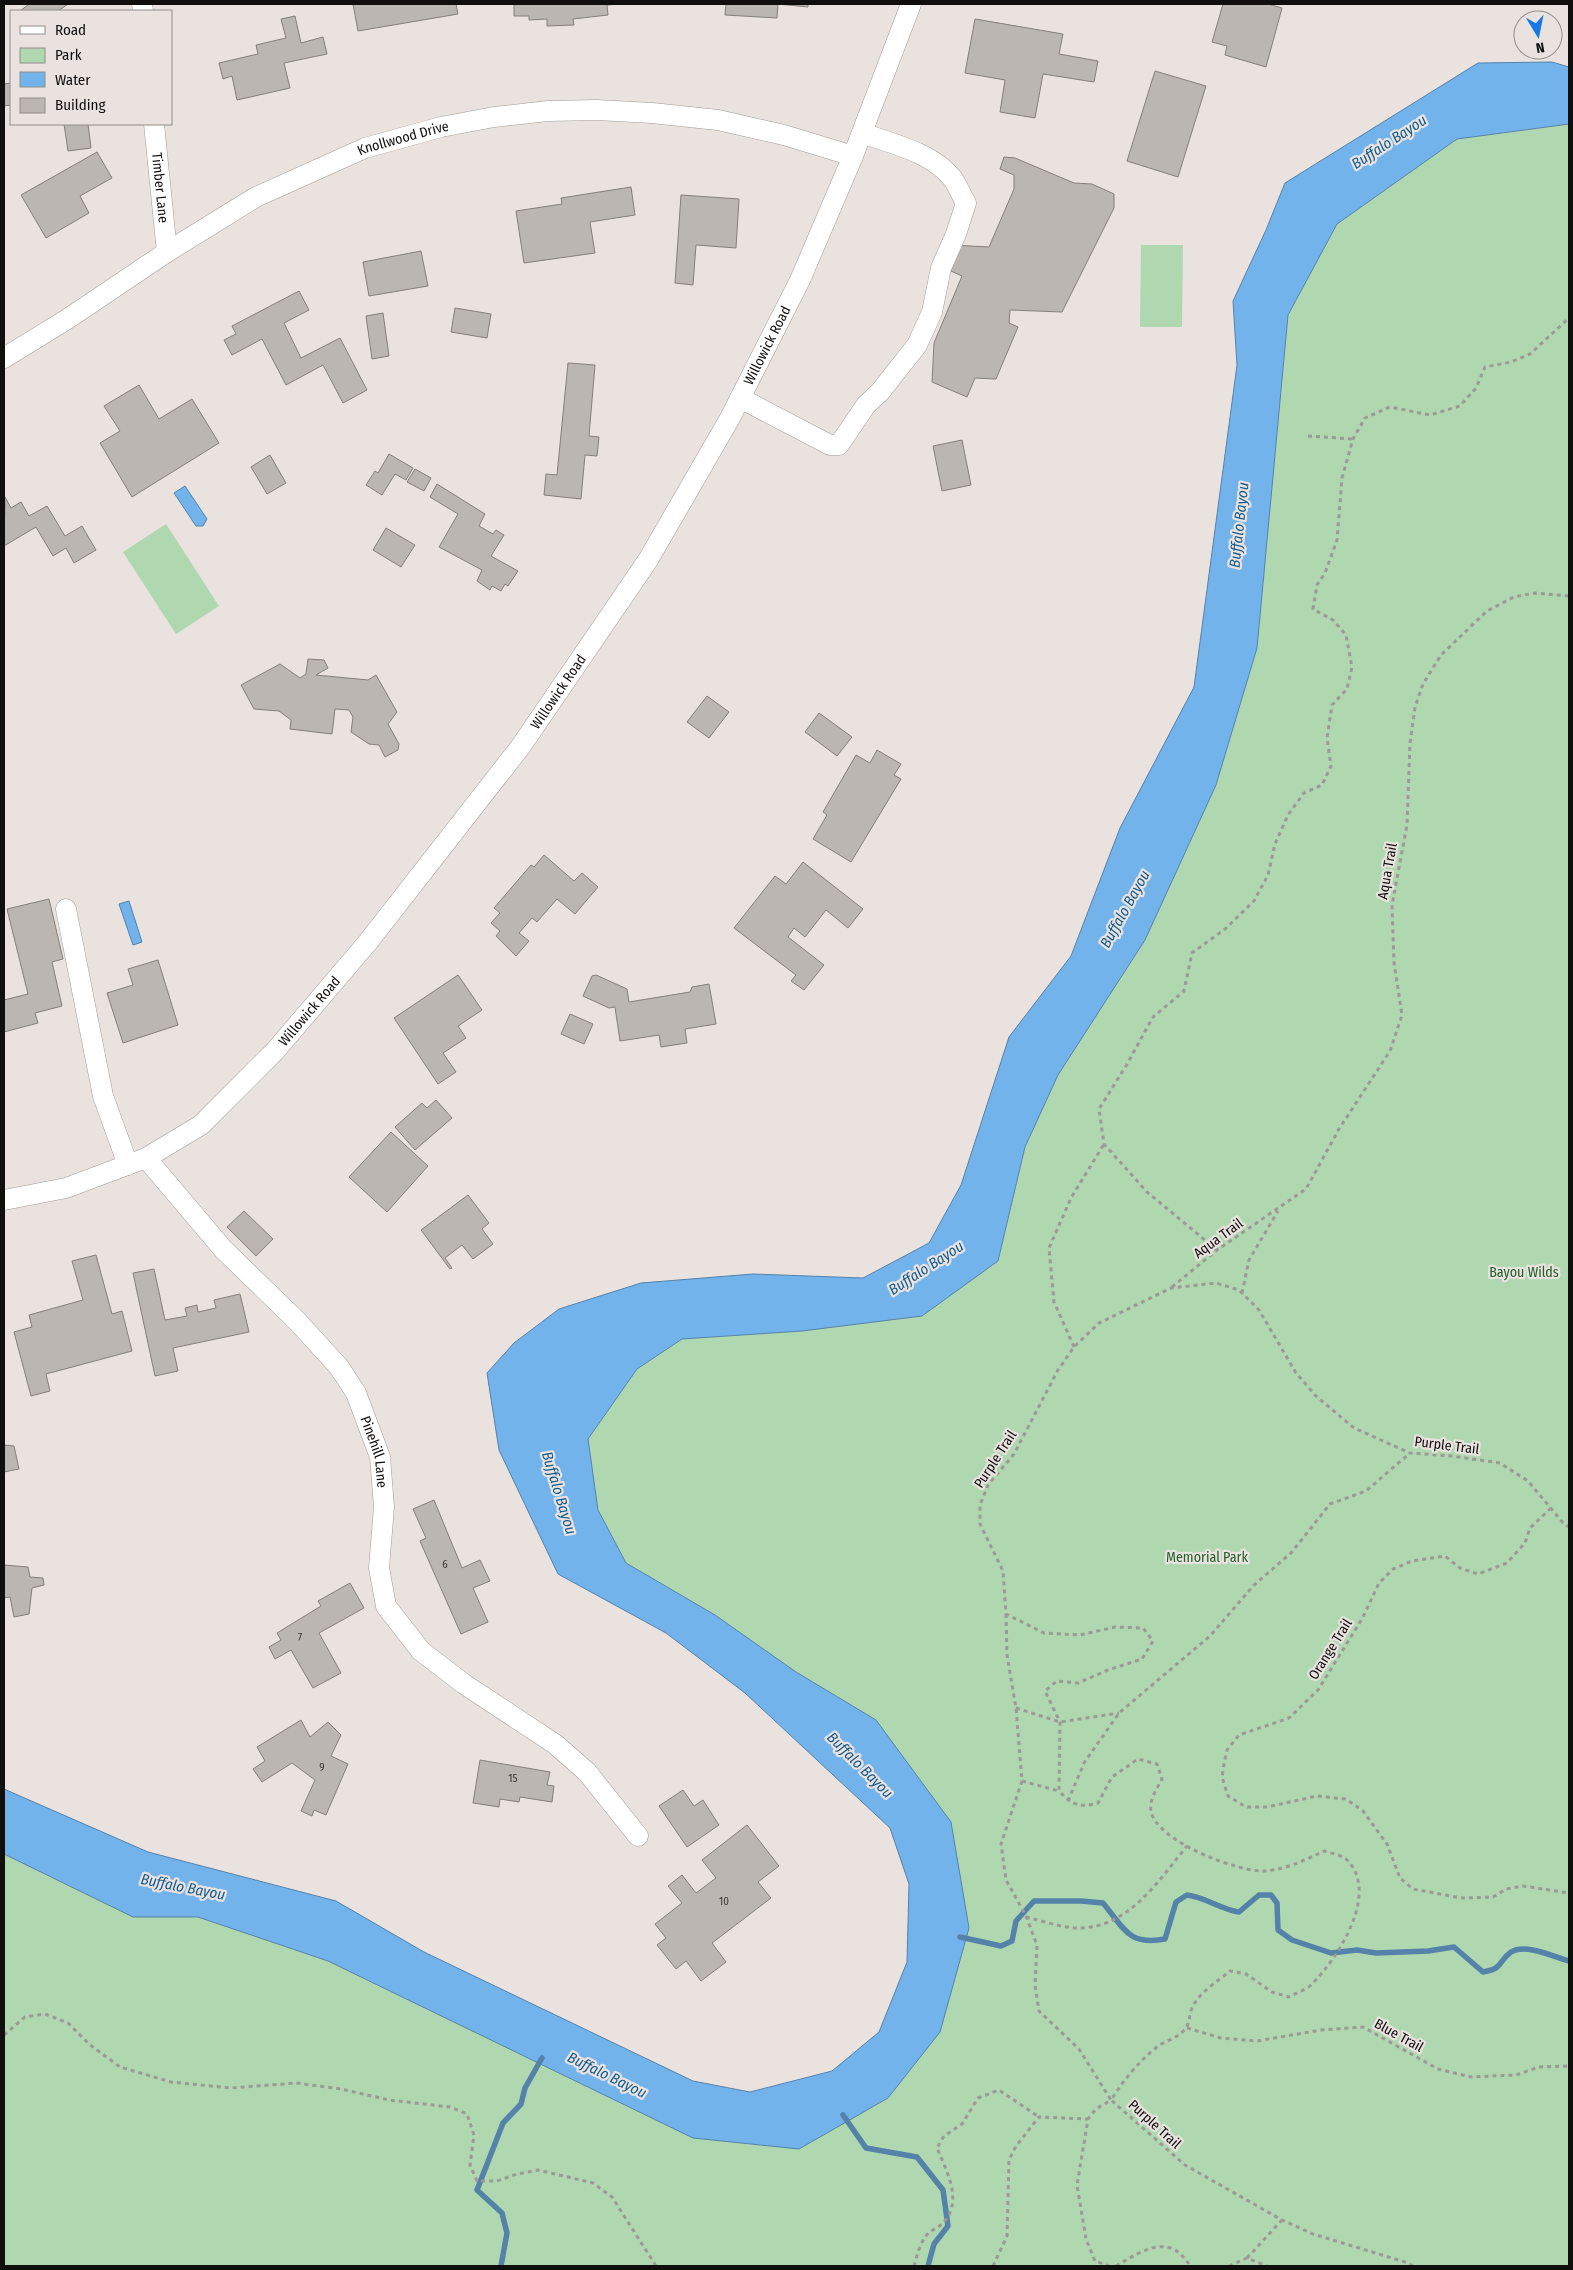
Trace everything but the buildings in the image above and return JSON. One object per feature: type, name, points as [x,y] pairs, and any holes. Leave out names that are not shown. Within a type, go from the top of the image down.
[{"type":"street","name":"Willowick Road","points":[[4,1200],[66,1188],[137,1162],[201,1125],[275,1051],[374,934],[521,746],[648,560],[740,398],[800,280],[853,156],[911,4]]},
{"type":"street","name":"Knollwood Drive","points":[[4,358],[69,318],[167,252],[256,197],[365,148],[441,127],[494,117],[548,111],[597,110],[718,120],[784,134],[853,156]]},
{"type":"street","name":"Timber Lane","points":[[154,125],[167,252]]},
{"type":"street","points":[[740,398],[830,446],[839,445],[866,405],[880,392],[917,345],[932,312],[941,268],[956,234],[966,203],[952,178],[933,161],[862,133]]},
{"type":"street","points":[[66,909],[103,1096],[137,1162]]},
{"type":"street","name":"Pinehill Lane","points":[[137,1162],[298,1322],[339,1367],[356,1393],[380,1457],[384,1507],[379,1568],[386,1606],[421,1651],[464,1684],[555,1744],[587,1772],[638,1836]]},
{"type":"path","points":[[1217,1250],[1147,1192],[1104,1144],[1099,1109],[1126,1066],[1153,1017],[1184,991],[1192,953],[1225,929],[1254,901],[1268,875],[1275,844],[1288,815],[1304,793],[1322,785],[1330,766],[1327,738],[1332,705],[1347,689],[1352,667],[1346,635],[1332,620],[1313,609],[1317,586],[1325,573],[1338,540],[1342,478],[1353,439],[1365,418],[1390,407],[1430,415],[1460,406],[1476,388],[1485,367],[1511,362],[1530,354],[1569,318]]},
{"type":"path","points":[[1308,436],[1353,439]]},
{"type":"path","name":"Aqua Trail","points":[[1171,1288],[1217,1250],[1306,1189],[1339,1129],[1390,1051],[1402,1015],[1394,963],[1392,905],[1407,825],[1410,743],[1415,707],[1424,684],[1441,655],[1487,611],[1514,597],[1535,593],[1569,596]]},
{"type":"path","points":[[1074,1348],[1054,1302],[1048,1248],[1071,1198],[1104,1144]]},
{"type":"path","name":"Aqua Trail","points":[[1242,1294],[1249,1260],[1280,1208]]},
{"type":"path","name":"Purple Trail","points":[[1022,1781],[1016,1708],[1007,1655],[1003,1571],[980,1524],[980,1505],[988,1485],[1014,1454],[1058,1370],[1074,1348],[1099,1323],[1171,1288],[1216,1283],[1239,1290],[1259,1310],[1296,1373],[1316,1396],[1354,1428],[1410,1453],[1452,1456],[1500,1463],[1528,1481],[1564,1524],[1569,1527]]},
{"type":"path","points":[[1068,1800],[1084,1763],[1120,1713],[1210,1636],[1254,1585],[1291,1553],[1330,1504],[1366,1491],[1410,1453]]},
{"type":"path","name":"Orange Trail","points":[[1551,1508],[1530,1528],[1525,1543],[1507,1563],[1478,1574],[1460,1568],[1445,1556],[1412,1561],[1393,1569],[1379,1583],[1362,1618],[1318,1690],[1289,1718],[1239,1735],[1227,1750],[1222,1777],[1228,1796],[1246,1807],[1267,1807],[1317,1796],[1346,1799],[1363,1811],[1387,1844],[1400,1878],[1413,1889],[1461,1898],[1493,1897],[1506,1889],[1522,1886],[1569,1893]]},
{"type":"path","points":[[1006,1614],[1044,1633],[1080,1635],[1115,1627],[1143,1628],[1153,1641],[1142,1659],[1108,1670],[1078,1683],[1057,1681],[1045,1691],[1060,1722],[1059,1791]]},
{"type":"path","points":[[1016,1708],[1060,1722],[1120,1713]]},
{"type":"path","points":[[1094,2266],[1095,2261],[1086,2238],[1077,2186],[1088,2119],[1096,2108],[1111,2100],[1079,2048],[1039,2010],[1035,1985],[1037,1945],[1026,1916],[1006,1880],[1001,1844],[1022,1781],[1059,1791],[1068,1800],[1084,1806],[1098,1803],[1112,1777],[1138,1759],[1157,1764],[1162,1779],[1152,1799],[1151,1812],[1157,1822],[1187,1846],[1208,1858],[1264,1871],[1290,1866],[1324,1851],[1345,1858],[1357,1876],[1358,1901],[1346,1939],[1334,1960],[1310,1986],[1288,1997],[1272,1992],[1246,1974],[1230,1972],[1211,1986],[1193,2006],[1187,2028]]},
{"type":"path","points":[[1026,1916],[1062,1926],[1080,1928],[1110,1921],[1139,1904],[1187,1846]]},
{"type":"path","points":[[4,2035],[24,2017],[45,2014],[68,2022],[89,2044],[120,2067],[171,2082],[231,2088],[296,2084],[341,2089],[389,2100],[450,2107],[468,2114],[474,2135],[470,2165],[477,2181],[497,2181],[516,2174],[538,2170],[593,2183],[612,2197],[656,2266]]},
{"type":"path","name":"Purple Trail","points":[[1187,2028],[1179,2036],[1158,2046],[1129,2073],[1111,2100],[1184,2165],[1282,2220],[1313,2234],[1413,2266]]},
{"type":"path","name":"Blue Trail","points":[[1187,2028],[1221,2038],[1257,2040],[1321,2030],[1363,2028],[1438,2069],[1471,2077],[1516,2075],[1539,2067],[1569,2066]]},
{"type":"path","points":[[914,2266],[917,2255],[928,2233],[943,2223],[952,2205],[953,2185],[936,2148],[944,2136],[962,2124],[978,2098],[998,2090],[1039,2117],[1088,2119]]},
{"type":"path","points":[[993,2266],[1007,2236],[1009,2160],[1016,2146],[1039,2117]]},
{"type":"path","points":[[1229,2266],[1247,2258],[1282,2220]]},
{"type":"path","points":[[1116,2266],[1146,2250],[1169,2246],[1183,2254],[1190,2266]]},
{"type":"path","points":[[1247,2258],[1267,2266]]},
{"type":"path","points":[[1095,2261],[1109,2266]]},
{"type":"green space","name":"Memorial Park","points":[[1569,124],[1569,2266],[4,2266],[4,1854],[133,1917],[198,1917],[328,1961],[693,2138],[940,2032],[876,1720],[796,1672],[715,1615],[626,1563],[598,1510],[588,1439],[637,1369],[682,1339],[802,1331],[922,1316],[998,1261],[1025,1147],[1058,1075],[1145,940],[1216,785],[1257,648],[1288,315],[1337,224],[1457,139]]},
{"type":"green space","points":[[1141,245],[1183,245],[1182,327],[1140,327]]},
{"type":"green space","points":[[166,524],[219,606],[176,634],[123,552]]},
{"type":"water","name":"Buffalo Bayou","points":[[1552,62],[1569,67],[1569,124],[1457,139],[1337,224],[1288,315],[1257,648],[1216,785],[1145,940],[1058,1075],[1025,1147],[998,1261],[922,1316],[802,1331],[682,1339],[637,1369],[588,1439],[598,1510],[626,1563],[715,1615],[796,1672],[876,1720],[951,1822],[969,1928],[940,2032],[888,2098],[799,2149],[693,2138],[328,1961],[198,1917],[133,1917],[4,1854],[4,1789],[148,1852],[336,1901],[424,1952],[693,2081],[750,2092],[832,2071],[879,2032],[907,1962],[909,1884],[890,1828],[745,1693],[666,1633],[558,1574],[499,1450],[487,1373],[514,1343],[559,1309],[641,1283],[753,1274],[863,1278],[929,1243],[961,1185],[1009,1037],[1071,956],[1120,828],[1194,687],[1237,365],[1233,301],[1266,230],[1285,183],[1478,63]]},
{"type":"water","points":[[185,486],[207,519],[203,526],[196,526],[174,493]]},
{"type":"water","points":[[129,901],[142,942],[133,945],[119,904]]},
{"type":"waterway","points":[[960,1937],[1001,1946],[1012,1941],[1016,1921],[1034,1901],[1081,1901],[1103,1903],[1122,1927],[1135,1937],[1143,1940],[1165,1939],[1176,1902],[1187,1895],[1239,1912],[1259,1895],[1271,1895],[1277,1903],[1278,1930],[1292,1940],[1331,1953],[1357,1950],[1376,1953],[1428,1951],[1454,1947],[1483,1972],[1498,1967],[1511,1952],[1524,1949],[1569,1961]]},
{"type":"waterway","points":[[501,2266],[507,2233],[502,2213],[477,2190],[503,2123],[521,2104],[525,2088],[542,2058]]},
{"type":"waterway","points":[[843,2115],[866,2148],[917,2157],[943,2190],[948,2226],[934,2244],[928,2266]]},
{"type":"park label","name":"Bayou Wilds","points":[[1524,1272]]}]
